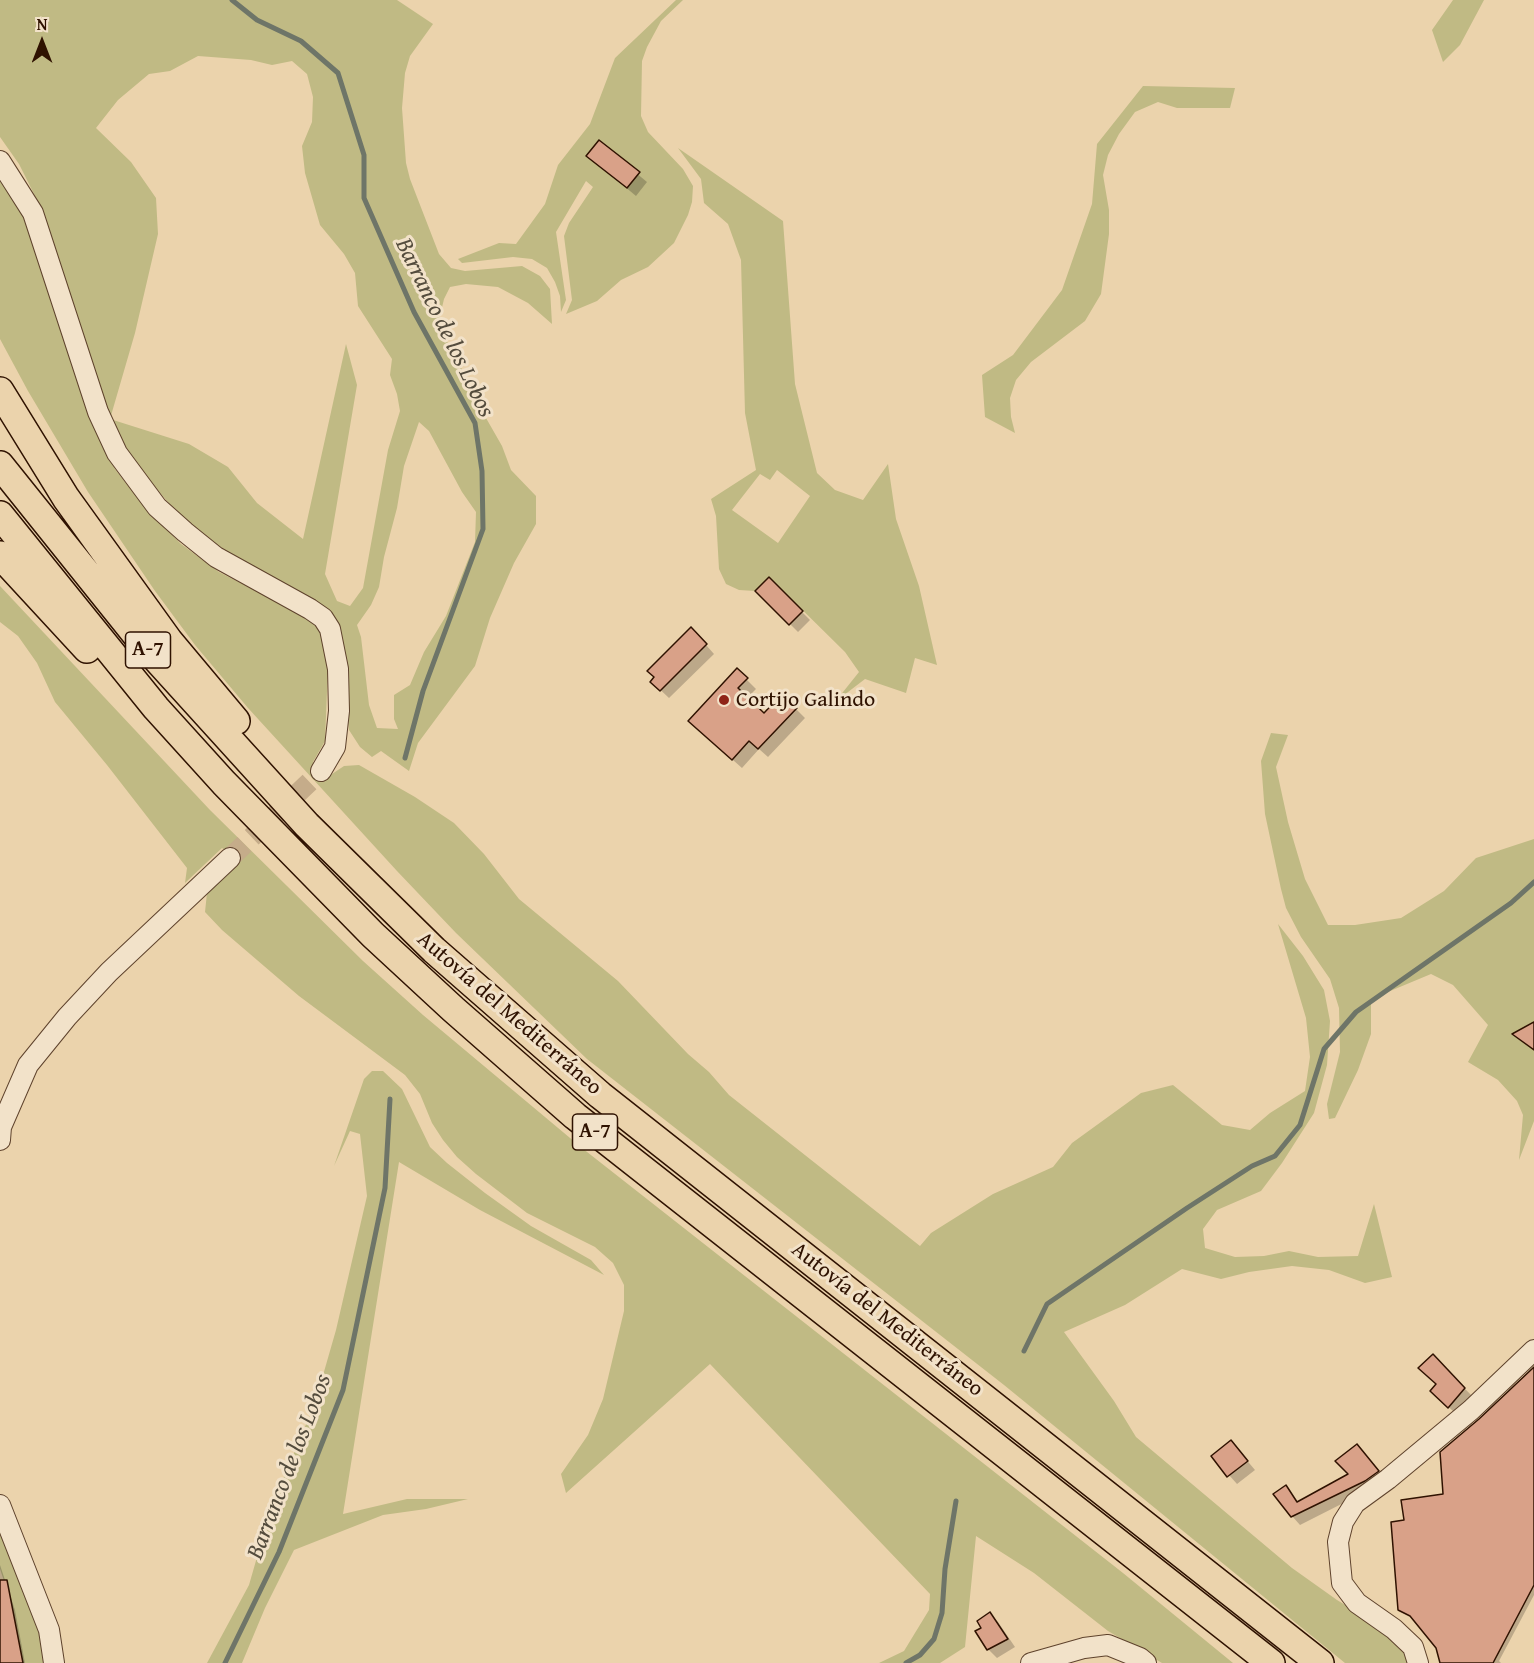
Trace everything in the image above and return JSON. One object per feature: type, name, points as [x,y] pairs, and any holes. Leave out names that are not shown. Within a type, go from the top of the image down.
[{"type":"highway","points":[[0,391],[66,498],[169,641],[288,783],[307,825]]},
{"type":"highway","name":"Autovía del Mediterráneo","points":[[0,465],[150,652],[307,825],[434,950],[600,1095],[1320,1663]]},
{"type":"highway","name":"Autovía del Mediterráneo","points":[[0,515],[156,708],[293,855],[373,935],[453,1009],[575,1116],[1271,1663]]},
{"type":"highway","points":[[0,555],[97,660],[156,708]]},
{"type":"street","points":[[0,161],[33,213],[98,412],[117,453],[157,507],[185,532],[216,557],[310,609],[323,618],[330,629],[338,669],[339,711],[335,747],[321,771]]},
{"type":"street","points":[[0,1140],[0,1127],[28,1065],[67,1017],[109,972],[230,858]]},
{"type":"street","points":[[1418,1663],[1413,1647],[1394,1629],[1357,1604],[1342,1583],[1338,1542],[1343,1522],[1355,1503],[1388,1479],[1471,1410],[1534,1350]]},
{"type":"street","points":[[0,1505],[49,1630],[54,1663]]},
{"type":"street","points":[[1031,1663],[1084,1648],[1108,1646],[1140,1658],[1146,1663]]},
{"type":"shaded area","points":[[0,0],[397,0],[433,24],[410,56],[405,73],[402,108],[406,163],[410,179],[439,254],[451,268],[465,271],[522,266],[540,276],[550,289],[552,324],[528,303],[498,287],[466,284],[450,287],[444,299],[437,329],[453,349],[474,397],[502,446],[511,470],[536,496],[536,524],[514,563],[490,618],[475,666],[418,743],[409,771],[381,751],[372,757],[360,747],[349,730],[346,704],[325,609],[303,594],[223,550],[199,533],[172,507],[127,454],[110,419],[38,202],[19,164],[0,137]],"holes":[[[198,56],[251,60],[272,65],[292,61],[307,74],[313,97],[312,122],[302,146],[305,173],[320,225],[344,254],[355,273],[358,306],[392,359],[390,375],[400,411],[388,450],[363,588],[350,606],[337,601],[325,574],[357,385],[346,344],[303,539],[257,503],[228,467],[189,444],[110,419],[135,333],[158,234],[156,198],[131,162],[96,128],[118,100],[149,74],[170,71]],[[419,422],[429,431],[462,492],[476,512],[475,542],[446,616],[424,652],[410,685],[394,695],[394,719],[398,729],[377,728],[369,705],[361,637],[357,625],[371,605],[379,587],[404,466]]]},
{"type":"shaded area","points":[[676,0],[683,0],[661,21],[647,47],[642,61],[641,116],[648,132],[683,169],[693,186],[692,202],[674,243],[648,267],[621,280],[597,301],[566,314],[572,300],[564,236],[569,223],[593,187],[586,181],[556,232],[566,300],[561,312],[560,296],[555,282],[547,268],[532,259],[513,257],[462,263],[458,259],[499,243],[516,244],[545,204],[558,165],[590,124],[615,58]],"holes":[[[587,156],[640,172],[627,188]]]},
{"type":"shaded area","points":[[1453,0],[1484,0],[1460,45],[1443,62],[1432,30]]},
{"type":"shaded area","points":[[1143,86],[1235,88],[1230,108],[1177,108],[1158,102],[1135,112],[1119,134],[1108,155],[1103,175],[1109,210],[1109,234],[1101,294],[1085,321],[1031,362],[1016,380],[1010,398],[1015,433],[985,417],[982,375],[1013,355],[1062,290],[1092,204],[1097,144]]},
{"type":"shaded area","points":[[678,148],[783,221],[795,384],[817,473],[835,490],[863,500],[888,464],[896,519],[919,586],[937,665],[915,658],[906,693],[865,679],[835,702],[859,672],[845,652],[769,577],[755,591],[739,590],[726,584],[719,569],[716,516],[711,499],[756,470],[745,413],[741,260],[728,224],[704,203],[701,179]],"holes":[[[777,470],[810,496],[778,543],[732,510],[760,474],[770,480]]]},
{"type":"shaded area","points":[[0,174],[22,208],[96,426],[115,469],[144,506],[181,544],[219,572],[313,620],[325,634],[328,666],[325,741],[313,762],[326,778],[344,766],[359,765],[415,797],[454,823],[484,854],[519,899],[618,981],[729,1095],[920,1246],[931,1233],[993,1194],[1053,1167],[1072,1143],[1141,1093],[1173,1085],[1222,1125],[1250,1130],[1270,1113],[1305,1091],[1310,1057],[1306,1018],[1278,924],[1303,956],[1324,990],[1330,1021],[1327,1065],[1314,1113],[1282,1163],[1261,1191],[1217,1210],[1203,1229],[1205,1248],[1235,1257],[1264,1256],[1289,1251],[1318,1257],[1358,1256],[1374,1204],[1392,1277],[1365,1283],[1329,1270],[1292,1266],[1249,1272],[1221,1279],[1182,1269],[1125,1305],[1064,1332],[1114,1401],[1136,1437],[1292,1568],[1337,1600],[1381,1627],[1403,1649],[1410,1663],[1345,1663],[1004,1385],[587,1059],[456,933],[397,871],[248,708],[195,645],[155,591],[88,492],[28,391],[0,339]]},
{"type":"shaded area","points":[[0,586],[210,810],[363,961],[423,1015],[582,1148],[1123,1573],[1233,1663],[1162,1663],[1108,1631],[1034,1573],[976,1536],[965,1647],[940,1663],[879,1663],[904,1651],[929,1610],[930,1594],[710,1364],[566,1493],[561,1474],[588,1435],[603,1399],[624,1311],[624,1285],[613,1263],[595,1247],[527,1213],[476,1174],[443,1140],[432,1123],[420,1094],[405,1075],[299,996],[222,930],[205,912],[207,893],[238,861],[222,848],[185,883],[187,868],[55,702],[37,663],[18,636],[0,622]]},
{"type":"shaded area","points":[[1271,733],[1288,735],[1276,767],[1288,822],[1305,879],[1328,925],[1355,925],[1401,918],[1444,891],[1476,858],[1534,839],[1534,1022],[1512,1034],[1534,1050],[1534,1121],[1519,1160],[1523,1115],[1517,1101],[1498,1080],[1468,1062],[1488,1025],[1453,985],[1431,974],[1371,999],[1371,1034],[1358,1070],[1335,1118],[1329,1119],[1327,1104],[1340,1052],[1339,1008],[1330,979],[1301,937],[1286,908],[1281,889],[1265,814],[1261,761]]},
{"type":"shaded area","points":[[372,1071],[383,1071],[402,1089],[430,1147],[447,1163],[531,1226],[591,1260],[604,1275],[480,1210],[399,1162],[343,1514],[407,1499],[468,1499],[426,1509],[383,1515],[294,1550],[265,1608],[242,1663],[207,1663],[249,1585],[272,1505],[315,1403],[336,1330],[367,1196],[360,1134],[350,1131],[334,1166],[364,1079]]},
{"type":"shaded area","points":[[0,1526],[42,1631],[44,1663],[21,1663],[12,1605],[0,1569]]},
{"type":"building","points":[[599,140],[640,172],[627,188],[586,156]]},
{"type":"building","points":[[769,577],[803,611],[789,625],[755,591]]},
{"type":"building","points":[[691,627],[707,644],[660,691],[650,682],[654,677],[647,671]]},
{"type":"building","points":[[737,668],[748,678],[738,688],[764,713],[782,694],[797,708],[758,749],[749,741],[732,760],[688,721]]},
{"type":"building","points":[[1534,1022],[1534,1050],[1512,1034]]},
{"type":"building","points":[[1433,1354],[1465,1388],[1448,1408],[1430,1391],[1436,1384],[1418,1368]]},
{"type":"building","points":[[1534,1367],[1534,1585],[1493,1663],[1440,1663],[1436,1648],[1410,1616],[1398,1610],[1391,1522],[1404,1520],[1401,1500],[1443,1494],[1440,1452]]},
{"type":"building","points":[[1231,1440],[1248,1461],[1227,1477],[1211,1456]]},
{"type":"building","points":[[1357,1444],[1379,1471],[1365,1481],[1291,1517],[1273,1494],[1286,1485],[1297,1502],[1348,1474],[1335,1461]]},
{"type":"building","points":[[0,1580],[7,1580],[23,1663],[0,1663]]},
{"type":"building","points":[[990,1612],[1008,1639],[987,1650],[975,1631],[981,1628],[977,1621]]},
{"type":"waterway","name":"Barranco de los Lobos","points":[[232,0],[257,20],[301,41],[338,73],[364,155],[364,198],[414,312],[475,423],[482,471],[483,529],[423,691],[405,758]]},
{"type":"waterway","points":[[1024,1351],[1047,1304],[1187,1208],[1252,1166],[1275,1156],[1300,1125],[1324,1049],[1356,1012],[1511,903],[1534,882]]},
{"type":"waterway","name":"Barranco de los Lobos","points":[[225,1663],[279,1552],[343,1390],[385,1188],[390,1099]]},
{"type":"waterway","points":[[906,1663],[920,1655],[934,1639],[942,1613],[945,1569],[956,1501]]},
{"type":"tunnel","points":[[230,858],[321,771]]},
{"type":"place","name":"Cortijo Galindo","points":[[724,700]]}]
